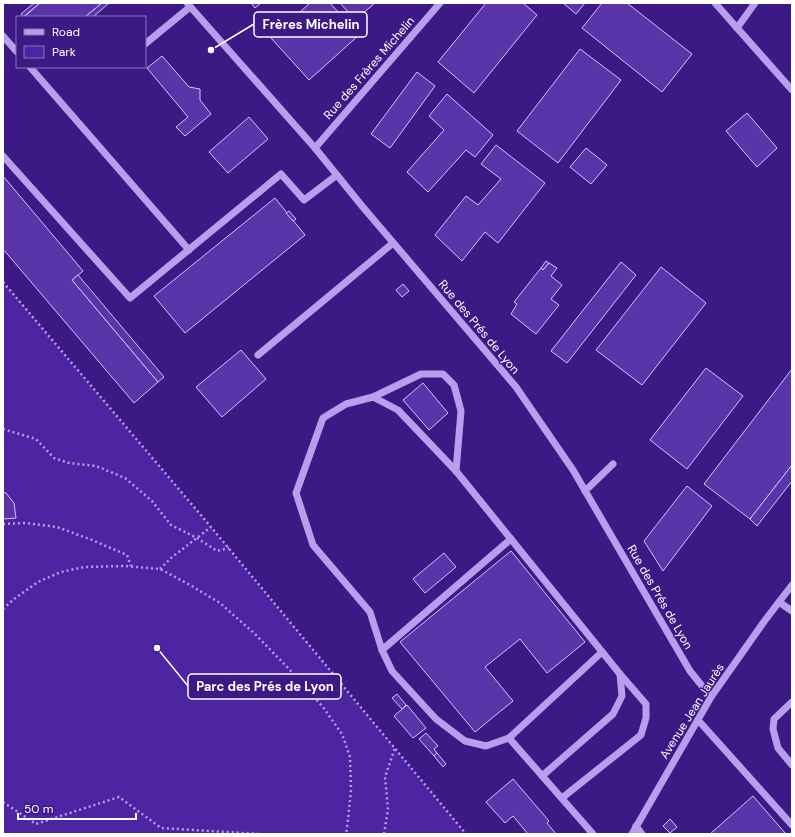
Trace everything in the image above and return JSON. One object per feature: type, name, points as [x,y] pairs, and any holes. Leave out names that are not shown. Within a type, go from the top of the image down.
[{"type":"street","name":"Rue des Frères Michelin","points":[[315,148],[440,3]]},
{"type":"street","points":[[715,3],[792,90]]},
{"type":"street","points":[[737,28],[755,3]]},
{"type":"street","name":"Rue des Prés de Lyon","points":[[189,5],[315,148],[516,388],[573,470],[690,671],[711,697]]},
{"type":"street","points":[[146,43],[189,5]]},
{"type":"street","points":[[3,36],[16,51]]},
{"type":"street","points":[[31,68],[189,250]]},
{"type":"street","points":[[3,156],[130,298],[281,174],[304,200],[337,175]]},
{"type":"street","points":[[258,355],[393,243]]},
{"type":"street","points":[[456,471],[460,411],[454,385],[443,374],[422,374],[373,397],[346,404],[323,418],[296,493],[313,545],[370,612],[382,650],[392,671],[436,719],[465,741],[486,746],[510,738],[602,652]]},
{"type":"street","points":[[373,397],[398,410],[456,471],[602,652],[646,704],[646,718],[641,735],[562,798]]},
{"type":"street","points":[[585,491],[613,464]]},
{"type":"street","points":[[382,650],[511,539]]},
{"type":"street","name":"Avenue Jean Jaurès","points":[[632,834],[711,697],[792,585]]},
{"type":"street","points":[[779,602],[792,612]]},
{"type":"street","points":[[542,776],[613,714],[622,696],[620,674]]},
{"type":"street","points":[[792,702],[774,719],[773,729],[778,748],[792,765]]},
{"type":"street","points":[[698,720],[792,825]]},
{"type":"street","points":[[510,738],[593,834]]},
{"type":"street","points":[[636,826],[642,834]]},
{"type":"path","points":[[3,282],[229,548],[466,834]]},
{"type":"path","points":[[3,429],[36,438],[54,458],[69,463],[96,466],[125,478],[152,501],[171,525],[197,538],[217,551],[229,548]]},
{"type":"path","points":[[3,524],[25,522],[57,527],[127,555],[131,566]]},
{"type":"path","points":[[160,569],[170,558],[211,527]]},
{"type":"path","points":[[3,610],[14,599],[38,582],[62,572],[84,567],[131,566],[160,569],[220,603],[249,629],[290,670],[323,707],[342,734],[350,757],[351,790],[346,834]]},
{"type":"path","points":[[384,834],[388,809],[386,778],[395,748]]},
{"type":"path","points":[[3,802],[36,824],[119,797],[161,828],[260,834]]},
{"type":"green space","points":[[3,282],[211,527],[466,834],[3,834]]},
{"type":"building","points":[[34,3],[40,3],[24,16],[21,14]]},
{"type":"building","points":[[40,3],[102,3],[86,16],[25,16]]},
{"type":"building","points":[[102,3],[109,3],[94,16],[86,16]]},
{"type":"building","points":[[251,3],[261,3],[255,8]]},
{"type":"building","points":[[310,3],[330,3],[359,35],[309,80],[271,38]]},
{"type":"building","points":[[340,3],[375,3],[355,20]]},
{"type":"building","points":[[486,3],[523,3],[537,15],[474,93],[438,62]]},
{"type":"building","points":[[563,3],[585,3],[576,14]]},
{"type":"building","points":[[602,3],[627,3],[692,54],[662,92],[582,28]]},
{"type":"building","points":[[580,49],[621,80],[558,163],[517,131]]},
{"type":"building","points":[[162,56],[189,87],[200,89],[200,100],[211,114],[185,136],[176,127],[188,117],[147,68]]},
{"type":"building","points":[[417,72],[435,86],[390,148],[371,134]]},
{"type":"building","points":[[447,94],[493,135],[475,157],[466,150],[428,192],[407,172],[444,130],[429,116]]},
{"type":"building","points":[[747,113],[777,148],[757,167],[726,131]]},
{"type":"building","points":[[249,117],[268,139],[228,173],[209,152]]},
{"type":"building","points":[[496,145],[545,183],[498,243],[485,232],[462,261],[435,235],[466,196],[478,205],[501,179],[481,164]]},
{"type":"building","points":[[586,148],[607,165],[591,184],[570,167]]},
{"type":"building","points":[[3,176],[83,271],[72,280],[158,382],[134,403],[3,249]]},
{"type":"building","points":[[275,198],[305,235],[185,333],[154,296]]},
{"type":"building","points":[[289,211],[296,219],[293,221],[286,213]]},
{"type":"building","points":[[546,261],[549,263],[543,270],[541,268]]},
{"type":"building","points":[[621,262],[636,275],[567,363],[551,351]]},
{"type":"building","points":[[549,263],[557,268],[551,276],[562,285],[551,299],[559,305],[536,334],[511,314],[517,304],[514,302],[541,268],[543,270]]},
{"type":"building","points":[[661,267],[706,303],[642,385],[596,350]]},
{"type":"building","points":[[78,275],[164,377],[158,382],[72,280]]},
{"type":"building","points":[[403,284],[409,291],[402,297],[396,290]]},
{"type":"building","points":[[241,350],[266,379],[222,417],[196,387]]},
{"type":"building","points":[[706,368],[743,396],[687,469],[650,440]]},
{"type":"building","points":[[792,369],[792,465],[750,519],[704,484]]},
{"type":"building","points":[[423,383],[448,413],[429,430],[403,400]]},
{"type":"building","points":[[792,465],[792,481],[757,526],[750,519]]},
{"type":"building","points":[[687,486],[712,506],[663,571],[644,541]]},
{"type":"building","points":[[3,492],[6,493],[14,503],[16,518],[3,519]]},
{"type":"building","points":[[511,551],[585,642],[547,673],[520,639],[485,667],[513,701],[475,732],[400,642]]},
{"type":"building","points":[[444,553],[456,567],[425,593],[413,579]]},
{"type":"building","points":[[397,694],[406,705],[402,709],[392,698]]},
{"type":"building","points":[[407,705],[426,728],[413,738],[394,716]]},
{"type":"building","points":[[426,733],[438,746],[434,749],[437,753],[434,756],[419,739]]},
{"type":"building","points":[[437,753],[446,764],[443,767],[434,756]]},
{"type":"building","points":[[513,779],[549,821],[547,823],[556,834],[528,834],[513,816],[505,823],[486,802]]},
{"type":"building","points":[[753,796],[786,834],[710,834]]},
{"type":"building","points":[[670,819],[677,827],[670,833],[663,826]]},
{"type":"place","name":"Frères Michelin","points":[[211,50]]},
{"type":"place","name":"Parc des Prés de Lyon","points":[[157,648]]}]
